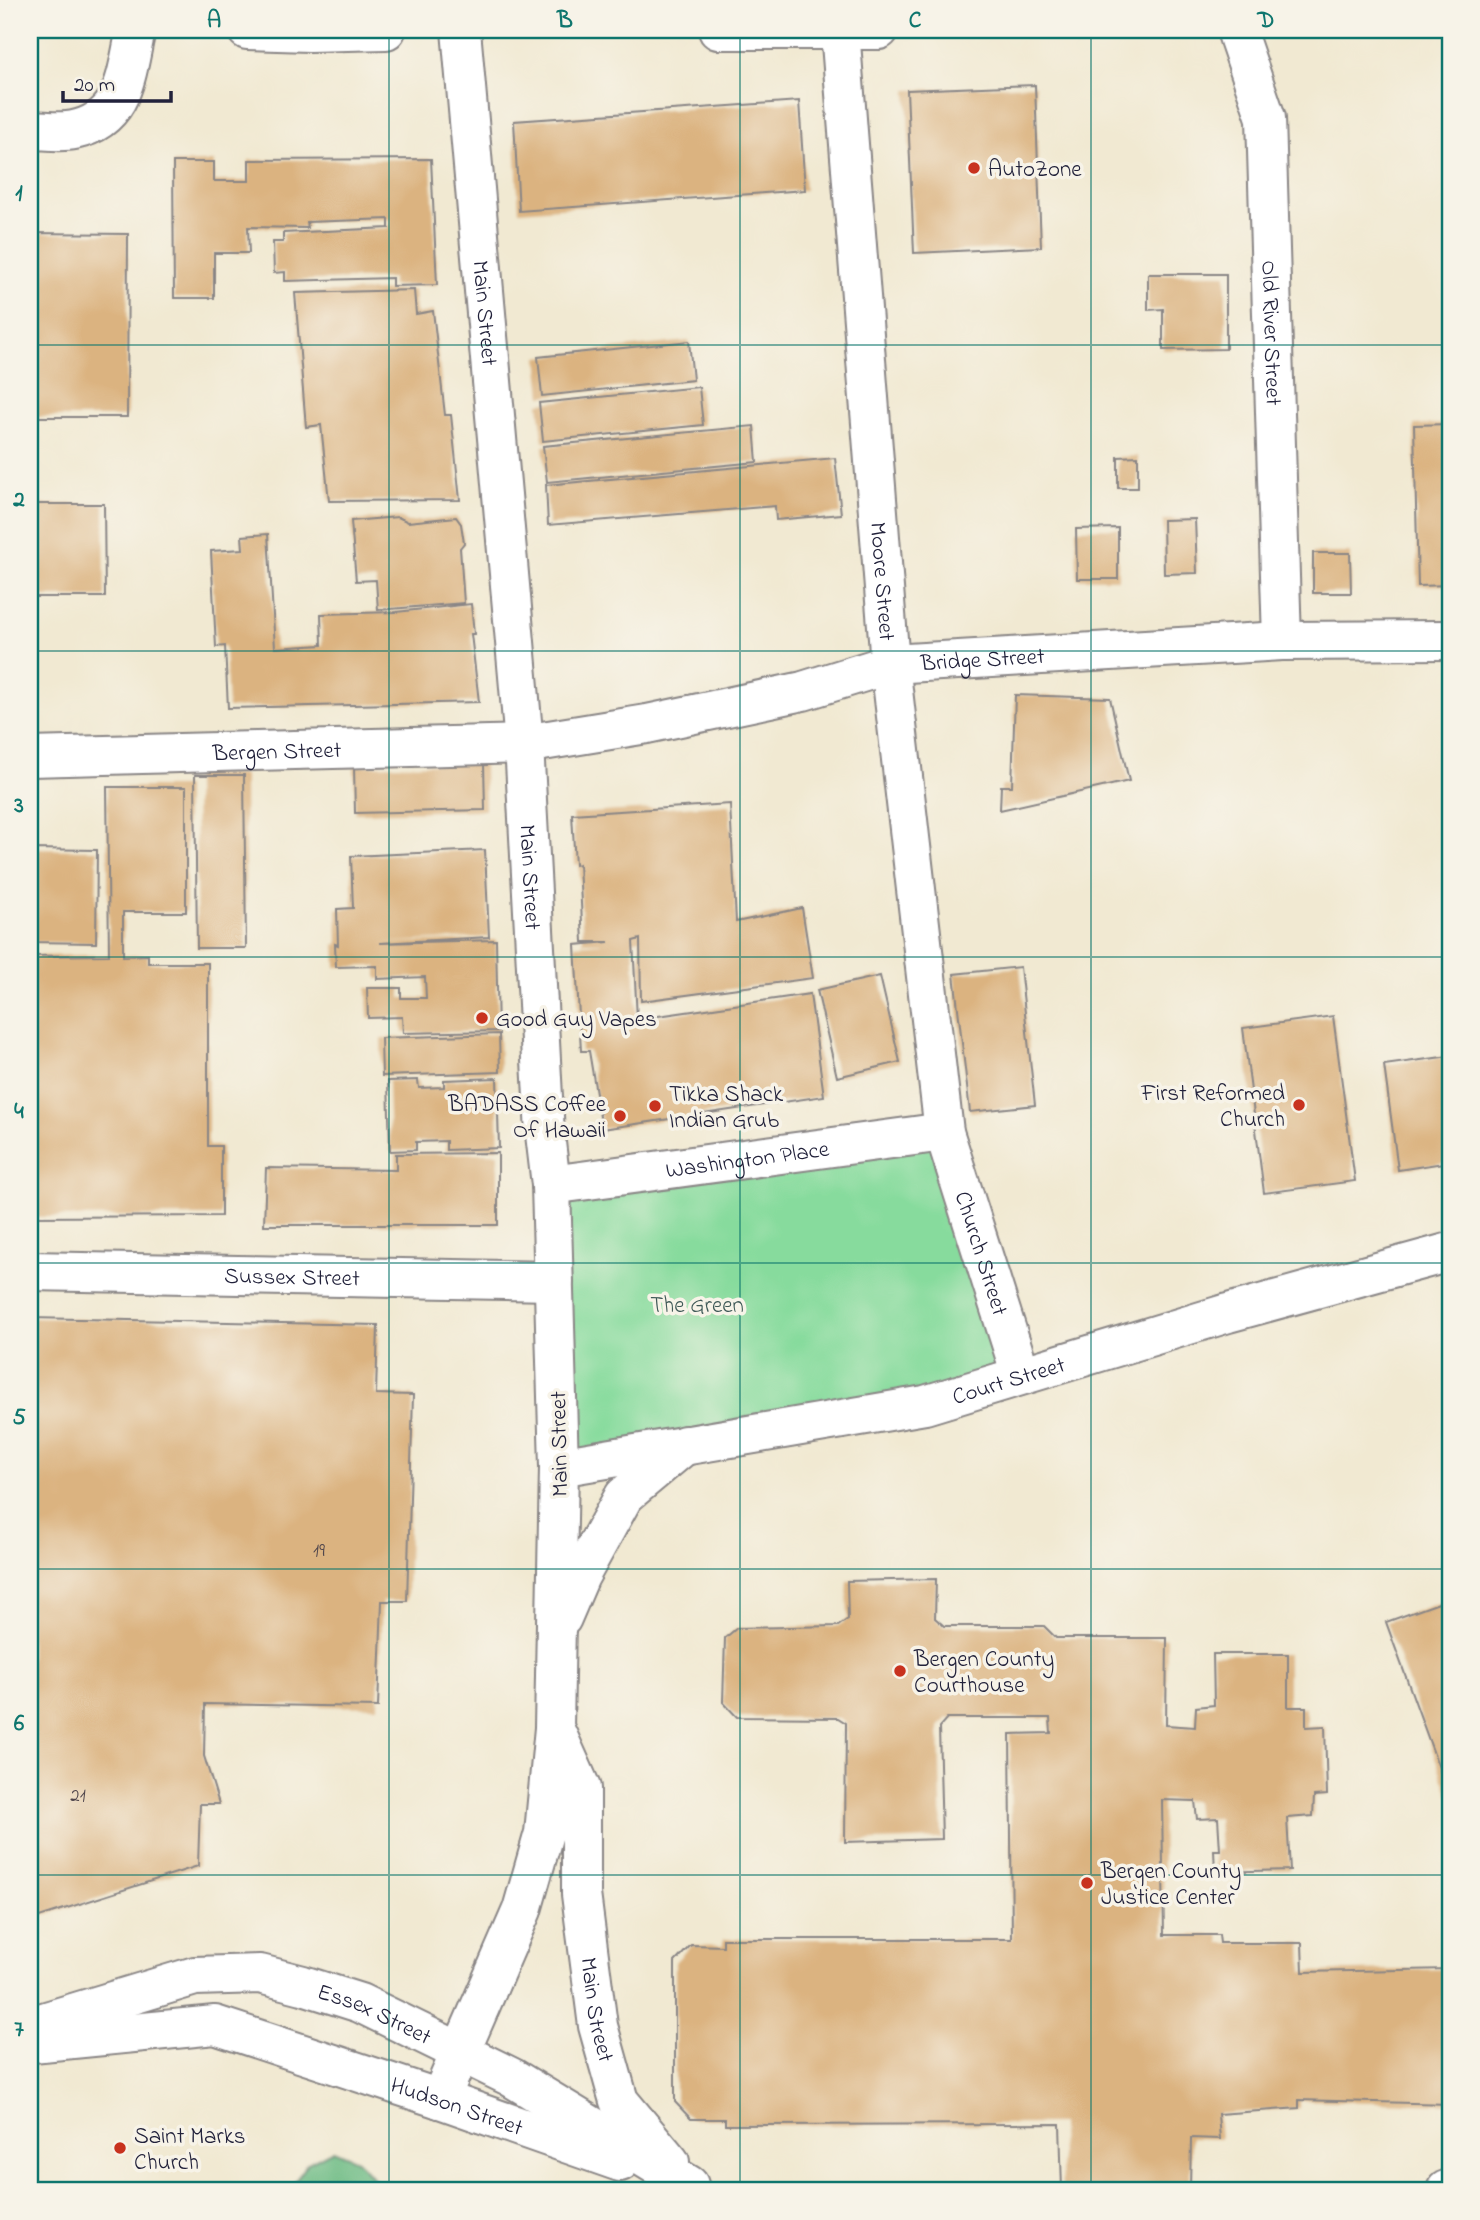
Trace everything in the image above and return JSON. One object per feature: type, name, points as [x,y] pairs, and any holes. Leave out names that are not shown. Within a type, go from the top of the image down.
[{"type":"street","points":[[30,130],[73,130],[100,121],[119,99],[136,30]]},
{"type":"street","points":[[247,30],[386,30]]},
{"type":"street","name":"Main Street","points":[[440,2099],[522,1910],[544,1833],[554,1728],[559,1467],[551,1185],[545,1134],[524,744],[461,30]]},
{"type":"street","points":[[718,30],[879,30]]},
{"type":"street","name":"Moore Street","points":[[840,30],[890,664],[944,1132]]},
{"type":"street","name":"Old River Street","points":[[1237,30],[1266,118],[1282,641]]},
{"type":"street","name":"Bridge Street","points":[[524,744],[647,724],[803,691],[890,664],[1282,641],[1450,640]]},
{"type":"street","name":"Bergen Street","points":[[30,757],[524,744]]},
{"type":"street","name":"Washington Place","points":[[551,1185],[944,1132]]},
{"type":"street","name":"Church Street","points":[[944,1132],[1021,1375]]},
{"type":"street","name":"Court Street","points":[[559,1467],[925,1405],[1228,1313],[1450,1252]]},
{"type":"street","name":"Sussex Street","points":[[30,1270],[554,1281]]},
{"type":"street","points":[[555,1636],[580,1576],[624,1496],[685,1444]]},
{"type":"street","name":"Main Street","points":[[554,1728],[580,1788],[582,1894],[598,2025],[619,2101],[694,2188]]},
{"type":"street","name":"Essex Street","points":[[30,2026],[195,1976],[260,1974],[360,2003],[511,2077],[694,2188]]},
{"type":"street","name":"Hudson Street","points":[[30,2043],[215,2025],[440,2099],[694,2188]]},
{"type":"green space","name":"The Green","points":[[944,1132],[1021,1375],[559,1467],[551,1185]]},
{"type":"green space","points":[[333,2150],[357,2160],[383,2190],[290,2190],[306,2164]]},
{"type":"building","name":"AutoZone","points":[[1035,85],[1041,247],[914,253],[907,90]]},
{"type":"building","points":[[799,101],[805,190],[519,211],[514,121]]},
{"type":"building","points":[[431,159],[437,285],[392,286],[392,278],[285,281],[285,272],[274,273],[273,242],[283,242],[283,233],[389,228],[389,219],[307,222],[308,228],[248,227],[249,253],[214,253],[214,298],[174,298],[173,162],[214,162],[214,181],[249,181],[249,160]]},
{"type":"building","points":[[30,233],[128,234],[127,417],[30,417]]},
{"type":"building","points":[[1148,274],[1226,274],[1226,349],[1163,350],[1163,309],[1148,310]]},
{"type":"building","points":[[414,290],[416,314],[433,311],[445,415],[451,415],[460,500],[329,501],[321,425],[306,427],[295,293]]},
{"type":"building","points":[[689,341],[693,380],[542,396],[538,357]]},
{"type":"building","points":[[699,387],[703,425],[543,441],[539,403]]},
{"type":"building","points":[[1450,424],[1450,585],[1418,586],[1414,425]]},
{"type":"building","points":[[754,426],[757,462],[547,482],[543,446]]},
{"type":"building","points":[[1138,456],[1138,488],[1118,488],[1118,457]]},
{"type":"building","points":[[835,458],[841,514],[776,520],[775,506],[548,525],[546,485]]},
{"type":"building","points":[[30,504],[104,504],[105,597],[30,597]]},
{"type":"building","points":[[398,517],[408,522],[456,517],[461,524],[464,543],[460,548],[464,603],[378,610],[376,580],[356,581],[351,521]]},
{"type":"building","points":[[1195,519],[1197,573],[1164,574],[1163,520]]},
{"type":"building","points":[[1118,528],[1118,579],[1077,579],[1076,529]]},
{"type":"building","points":[[268,534],[275,648],[322,645],[321,614],[396,612],[471,604],[474,634],[471,634],[479,702],[228,708],[225,646],[216,647],[211,551],[243,549],[242,536]]},
{"type":"building","points":[[1313,553],[1350,553],[1351,593],[1313,593]]},
{"type":"building","points":[[1015,695],[1110,698],[1129,781],[1000,810],[1001,786],[1012,786]]},
{"type":"building","points":[[484,763],[485,810],[355,813],[354,766]]},
{"type":"building","points":[[195,775],[244,775],[246,948],[197,948]]},
{"type":"building","points":[[107,787],[186,787],[186,912],[123,912],[123,956],[148,955],[148,963],[208,963],[208,1146],[221,1146],[221,1216],[30,1217],[30,956],[109,955]]},
{"type":"building","points":[[730,804],[736,922],[802,908],[813,978],[641,1001],[640,939],[633,941],[637,1019],[810,994],[824,1096],[602,1129],[589,1051],[581,1051],[575,945],[609,942],[583,942],[579,864],[575,865],[572,814]]},
{"type":"building","points":[[30,849],[97,850],[96,943],[30,942]]},
{"type":"building","points":[[485,850],[489,937],[380,943],[496,940],[498,1031],[403,1033],[402,1017],[368,1018],[367,988],[401,988],[401,998],[426,998],[425,977],[377,979],[377,966],[336,967],[337,909],[353,908],[351,856]]},
{"type":"building","points":[[1020,967],[1035,1105],[970,1112],[954,974]]},
{"type":"building","points":[[880,976],[900,1062],[837,1077],[817,990]]},
{"type":"building","name":"First Reformed Church","points":[[1333,1016],[1355,1181],[1264,1193],[1243,1028]]},
{"type":"building","points":[[499,1034],[500,1072],[382,1076],[381,1038]]},
{"type":"building","points":[[1450,1056],[1450,1162],[1398,1170],[1384,1065]]},
{"type":"building","points":[[497,1078],[499,1148],[446,1150],[446,1141],[416,1142],[416,1150],[390,1151],[388,1081],[418,1080],[419,1088],[444,1087],[444,1080]]},
{"type":"building","points":[[498,1153],[498,1225],[264,1225],[266,1168],[396,1170],[396,1154]]},
{"type":"building","points":[[30,1318],[378,1325],[376,1394],[413,1395],[407,1601],[382,1601],[378,1707],[205,1704],[204,1756],[219,1804],[200,1804],[198,1866],[30,1920]]},
{"type":"building","name":"Bergen County Justice Center","points":[[936,1579],[935,1618],[944,1626],[1044,1626],[1056,1638],[1167,1638],[1166,1725],[1195,1727],[1196,1707],[1214,1705],[1213,1654],[1288,1654],[1288,1707],[1306,1707],[1306,1727],[1325,1726],[1327,1795],[1314,1796],[1313,1816],[1287,1818],[1290,1870],[1215,1872],[1214,1850],[1220,1850],[1218,1818],[1197,1819],[1195,1801],[1162,1800],[1164,1935],[1219,1935],[1220,1943],[1302,1943],[1303,1972],[1450,1969],[1450,2104],[1299,2100],[1299,2108],[1218,2114],[1220,2139],[1191,2138],[1190,2190],[1062,2190],[1060,2124],[725,2125],[725,2119],[691,2119],[675,2102],[675,1962],[691,1945],[723,1946],[723,1939],[1012,1939],[1010,1734],[1051,1733],[1050,1718],[947,1718],[939,1727],[942,1839],[845,1842],[846,1723],[838,1718],[737,1717],[723,1702],[725,1638],[737,1628],[838,1626],[848,1619],[847,1581]]},
{"type":"building","points":[[1450,1599],[1450,1798],[1386,1622]]},
{"type":"place","name":"AutoZone","points":[[974,168]]},
{"type":"place","name":"Good Guy Vapes","points":[[482,1018]]},
{"type":"place","name":"First Reformed Church","points":[[1299,1105]]},
{"type":"place","name":"Tikka Shack Indian Grub","points":[[655,1106]]},
{"type":"place","name":"BADASS Coffee Of Hawaii","points":[[620,1116]]},
{"type":"place","name":"Bergen County Courthouse","points":[[900,1671]]},
{"type":"place","name":"Bergen County Justice Center","points":[[1087,1883]]},
{"type":"place","name":"Saint Marks Church","points":[[120,2148]]}]
